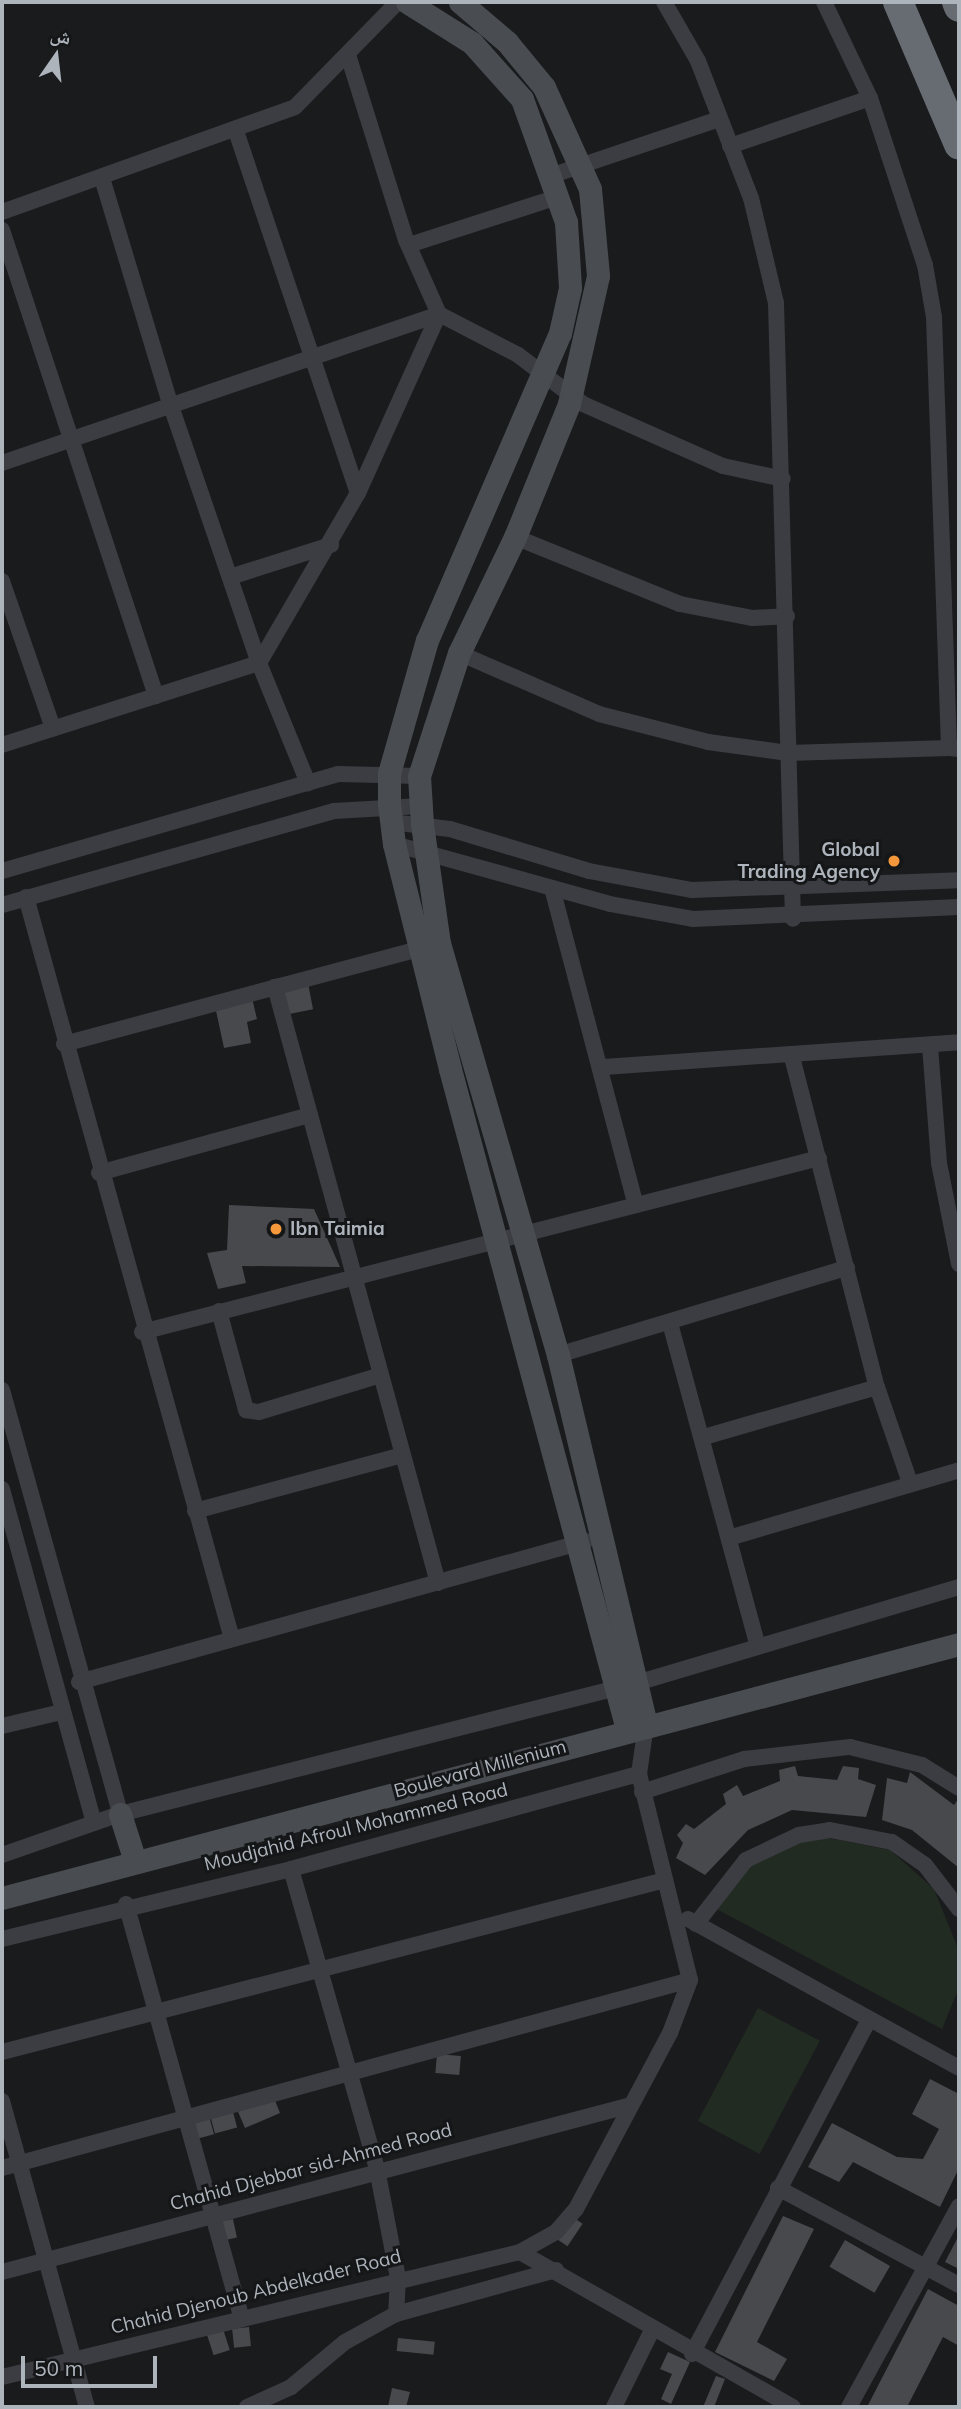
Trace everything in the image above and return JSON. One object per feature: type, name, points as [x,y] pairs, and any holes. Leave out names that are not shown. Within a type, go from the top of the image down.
[{"type":"highway","points":[[898,2],[959,144]]},
{"type":"highway","points":[[957,2],[959,7]]},
{"type":"main road","points":[[407,2],[472,43],[522,99],[556,186],[570,288],[545,374],[427,640],[390,773],[390,813],[394,845],[522,1235],[558,1355],[604,1535],[637,1727]]},
{"type":"main road","points":[[460,2],[531,68],[581,165],[590,189],[598,276],[571,395],[515,537],[459,653],[419,776],[429,946],[496,1242],[579,1543],[629,1684]]},
{"type":"main road","name":"Boulevard Millenium","points":[[2,1898],[135,1860],[959,1644]]},
{"type":"main road","points":[[120,1814],[135,1860]]},
{"type":"street","points":[[2,212],[236,131],[295,107],[398,2]]},
{"type":"street","points":[[664,2],[698,61],[730,145],[761,231],[776,303],[787,616],[793,919]]},
{"type":"street","points":[[459,653],[599,714],[708,742],[788,753],[954,749],[934,317],[911,218],[870,98],[824,2]]},
{"type":"street","points":[[348,55],[409,245],[439,314],[545,374],[571,395],[723,466],[783,478]]},
{"type":"street","points":[[730,145],[870,98]]},
{"type":"street","points":[[409,245],[556,186],[581,165],[719,119]]},
{"type":"street","points":[[236,131],[358,493]]},
{"type":"street","points":[[102,178],[171,406],[259,663],[308,783]]},
{"type":"street","points":[[2,230],[156,696]]},
{"type":"street","points":[[2,463],[439,314]]},
{"type":"street","points":[[2,745],[259,663],[331,545],[358,493],[439,314]]},
{"type":"street","points":[[515,537],[680,604],[752,618],[787,616]]},
{"type":"street","points":[[230,577],[331,545]]},
{"type":"street","points":[[2,581],[53,728]]},
{"type":"street","points":[[2,871],[353,772],[419,776]]},
{"type":"street","points":[[2,905],[334,811],[421,815],[630,880],[713,892],[959,880]]},
{"type":"street","points":[[394,845],[425,849],[552,888],[693,919],[793,919],[959,907]]},
{"type":"street","points":[[552,888],[604,1067],[636,1205]]},
{"type":"street","points":[[26,897],[142,1332],[232,1639]]},
{"type":"street","points":[[64,1044],[429,946]]},
{"type":"street","points":[[275,987],[438,1583]]},
{"type":"street","points":[[604,1067],[792,1056],[959,1042]]},
{"type":"street","points":[[930,1046],[939,1163],[959,1264]]},
{"type":"street","points":[[792,1056],[877,1387],[910,1483]]},
{"type":"street","points":[[99,1173],[310,1115]]},
{"type":"street","points":[[142,1332],[219,1311],[356,1281],[819,1158]]},
{"type":"street","points":[[558,1355],[847,1268]]},
{"type":"street","points":[[219,1311],[246,1410],[259,1412],[381,1375]]},
{"type":"street","points":[[670,1323],[732,1537],[757,1644]]},
{"type":"street","points":[[704,1437],[877,1387]]},
{"type":"street","points":[[2,1390],[79,1682],[120,1814]]},
{"type":"street","points":[[195,1511],[402,1454]]},
{"type":"street","points":[[732,1537],[959,1470]]},
{"type":"street","points":[[2,1489],[61,1712],[94,1822]]},
{"type":"street","points":[[79,1682],[604,1535]]},
{"type":"street","points":[[2,1855],[120,1814],[629,1684],[757,1644],[959,1587]]},
{"type":"street","points":[[2,1726],[61,1712]]},
{"type":"street","points":[[2,2168],[690,1980],[642,1792],[637,1727]]},
{"type":"street","points":[[642,1792],[744,1759],[839,1747],[922,1765],[959,1788]]},
{"type":"street","name":"Moudjahid Afroul Mohammed Road","points":[[2,1939],[125,1904],[291,1869],[639,1774]]},
{"type":"street","points":[[696,1924],[746,1860],[799,1835],[830,1830],[892,1842],[925,1865],[959,1909]]},
{"type":"street","points":[[291,1869],[377,2169],[398,2278],[396,2315]]},
{"type":"street","points":[[2,2052],[321,1973],[665,1880]]},
{"type":"street","points":[[125,1904],[154,2016],[242,2316]]},
{"type":"street","points":[[673,1912],[956,2067],[959,2050]]},
{"type":"street","name":"Chahid Djenoub Abdelkader Road","points":[[2,2377],[398,2278],[520,2252],[546,2241],[576,2209],[678,2018],[690,1980]]},
{"type":"street","points":[[692,2354],[869,2020]]},
{"type":"street","points":[[2,2101],[87,2407]]},
{"type":"street","name":"Chahid Djebbar sid-Ahmed Road","points":[[2,2273],[377,2169],[631,2105]]},
{"type":"street","points":[[778,2188],[959,2286]]},
{"type":"street","points":[[849,2407],[959,2206]]},
{"type":"street","points":[[520,2252],[556,2270],[652,2332],[793,2407]]},
{"type":"street","points":[[247,2407],[290,2387],[345,2342],[396,2315],[556,2270]]},
{"type":"street","points":[[614,2407],[652,2332]]},
{"type":"shaded area","points":[[817,1836],[890,1850],[934,1889],[959,1951],[958,1990],[942,2029],[709,1905],[748,1864]]},
{"type":"shaded area","points":[[758,2008],[820,2041],[760,2154],[698,2121]]},
{"type":"building","points":[[306,973],[313,1009],[278,1016],[271,980]]},
{"type":"building","points":[[252,998],[257,1019],[247,1022],[251,1043],[224,1048],[215,1006]]},
{"type":"building","name":"Ibn Taimia","points":[[229,1205],[314,1209],[340,1267],[242,1266],[246,1283],[218,1289],[207,1253],[227,1250]]},
{"type":"building","points":[[795,1766],[798,1776],[837,1780],[843,1766],[859,1768],[858,1779],[876,1785],[866,1817],[792,1810],[748,1830],[705,1875],[676,1858],[683,1843],[677,1835],[686,1824],[694,1829],[726,1804],[723,1794],[737,1785],[743,1796],[780,1781],[779,1770]]},
{"type":"building","points":[[910,1772],[954,1805],[959,1798],[959,1868],[912,1830],[882,1820],[887,1778],[907,1783]]},
{"type":"building","points":[[437,2054],[461,2056],[459,2075],[435,2073]]},
{"type":"building","points":[[930,2079],[959,2094],[959,2168],[940,2207],[853,2162],[839,2182],[808,2167],[832,2123],[897,2157],[923,2159],[939,2129],[912,2114]]},
{"type":"building","points":[[274,2098],[280,2113],[245,2128],[236,2107]]},
{"type":"building","points":[[208,2112],[214,2134],[191,2140],[185,2118]]},
{"type":"building","points":[[233,2112],[237,2127],[215,2133],[211,2118]]},
{"type":"building","points":[[571,2216],[583,2224],[568,2246],[556,2238]]},
{"type":"building","points":[[783,2216],[814,2229],[757,2342],[787,2359],[774,2381],[715,2352]]},
{"type":"building","points":[[233,2219],[237,2238],[219,2241],[215,2223]]},
{"type":"building","points":[[959,2235],[959,2269],[945,2262]]},
{"type":"building","points":[[845,2240],[890,2266],[875,2293],[830,2267]]},
{"type":"building","points":[[928,2289],[959,2306],[959,2346],[943,2337],[907,2407],[867,2407]]},
{"type":"building","points":[[249,2327],[251,2346],[234,2348],[232,2329]]},
{"type":"building","points":[[223,2329],[230,2350],[214,2355],[207,2334]]},
{"type":"building","points":[[398,2338],[435,2342],[433,2355],[397,2351]]},
{"type":"building","points":[[668,2352],[690,2362],[671,2404],[661,2399],[672,2374],[660,2369]]},
{"type":"building","points":[[716,2376],[725,2379],[714,2407],[703,2407]]},
{"type":"building","points":[[392,2388],[410,2392],[406,2407],[388,2407]]},
{"type":"place","name":"Global Trading Agency","points":[[894,861]]},
{"type":"place","name":"Ibn Taimia","points":[[276,1229]]}]
